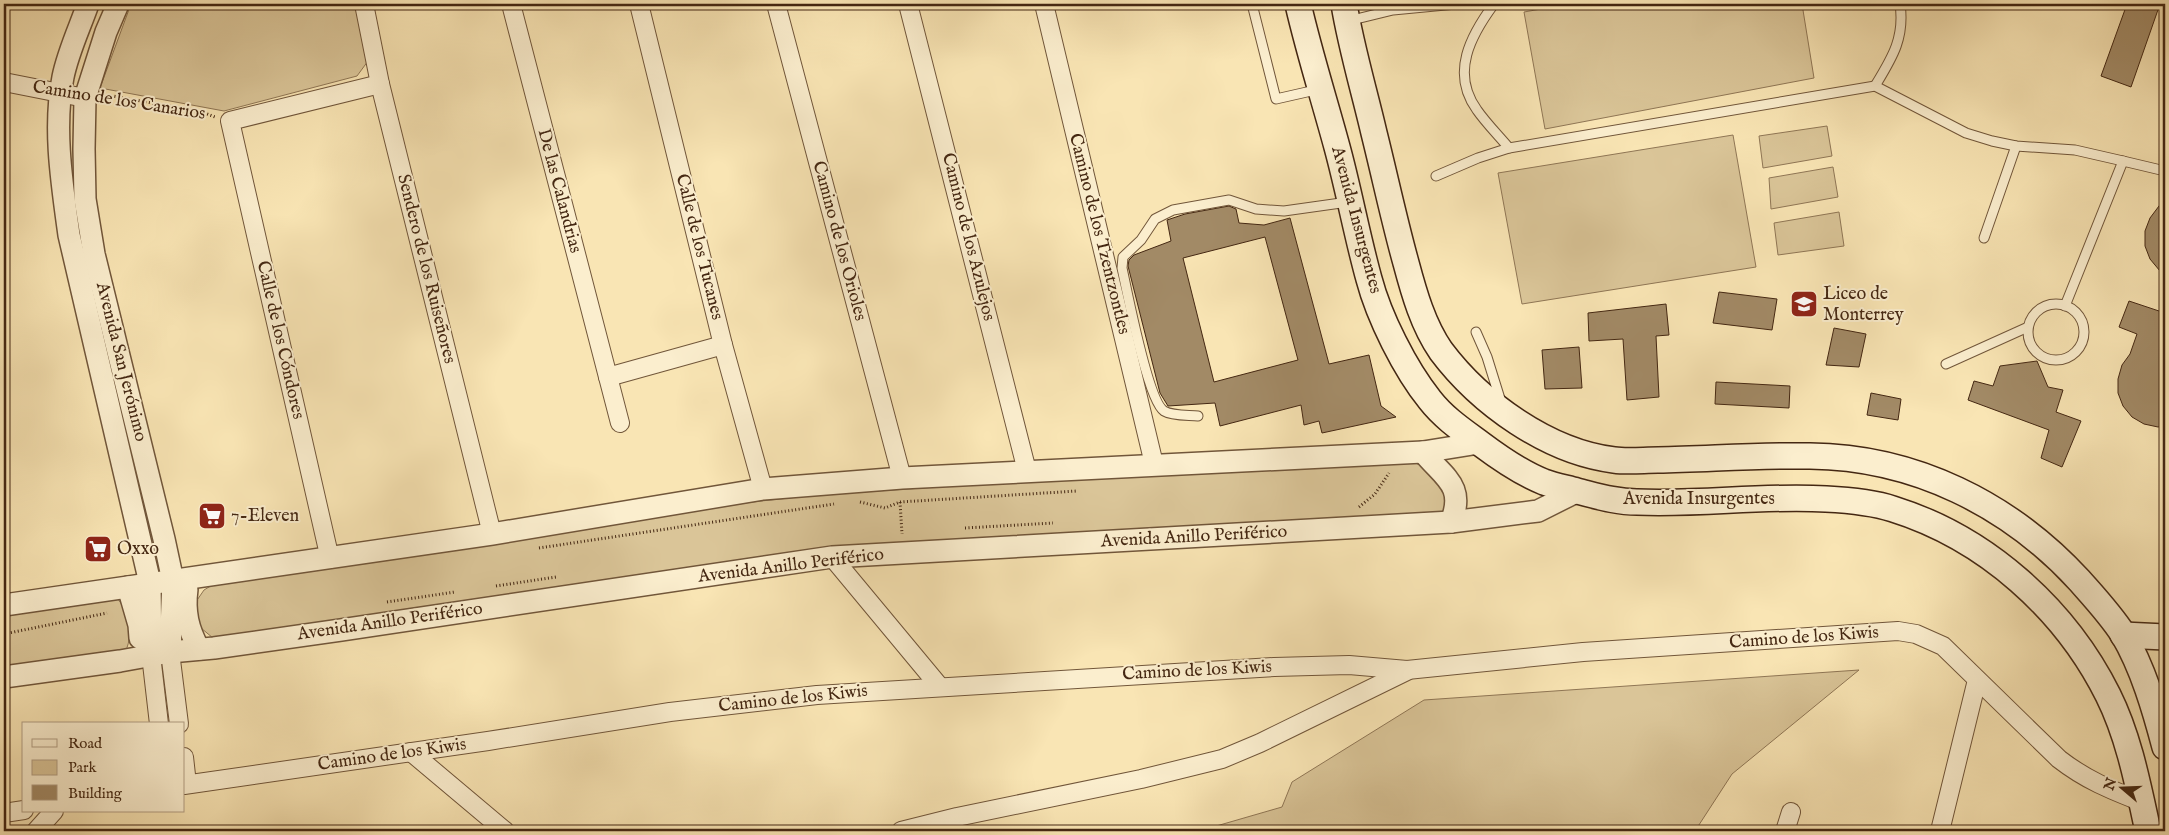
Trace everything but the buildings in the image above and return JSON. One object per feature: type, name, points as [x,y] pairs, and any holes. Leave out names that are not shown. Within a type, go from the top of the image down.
[{"type":"main road","name":"Avenida Insurgentes","points":[[1298,4],[1351,202],[1370,283],[1409,370],[1429,400],[1445,417],[1503,461],[1524,473],[1547,483],[1605,498],[1635,502],[1759,498],[1828,499],[1892,508],[1951,533],[2000,566],[2045,604],[2081,647],[2109,697],[2121,726],[2148,831]]},
{"type":"main road","name":"Avenida Insurgentes","points":[[1345,12],[1400,240],[1417,302],[1440,349],[1474,389],[1504,415],[1568,449],[1614,460],[1810,456],[1851,458],[1924,475],[1958,490],[1989,507],[2043,544],[2101,604],[2123,635],[2146,686],[2165,747]]},
{"type":"main road","points":[[2123,635],[2165,637]]},
{"type":"street","name":"Avenida San Jerónimo","points":[[88,4],[63,74],[60,93],[62,182],[69,235],[150,583],[153,655],[159,722]]},
{"type":"street","name":"Avenida San Jerónimo","points":[[118,4],[106,32],[85,98],[84,150],[86,199],[94,254],[164,539],[180,580],[153,655],[179,722]]},
{"type":"street","name":"Sendero de los Ruiseñores","points":[[366,4],[380,84],[492,534]]},
{"type":"street","name":"De las Calandrias","points":[[511,4],[620,423]]},
{"type":"street","name":"Calle de los Tucanes","points":[[639,4],[723,345],[763,489]]},
{"type":"street","name":"Camino de los Orioles","points":[[776,4],[902,478]]},
{"type":"street","name":"Camino de los Azulejos","points":[[908,4],[1028,471]]},
{"type":"street","name":"Camino de los Tzentzontles","points":[[1044,4],[1154,464]]},
{"type":"street","name":"Camino de los Canarios","points":[[4,82],[85,98]]},
{"type":"street","name":"Camino de los Canarios","points":[[230,121],[380,84]]},
{"type":"street","name":"Calle de los Cóndores","points":[[230,121],[330,558]]},
{"type":"street","points":[[608,377],[723,345]]},
{"type":"street","points":[[4,605],[492,534],[763,489],[902,478],[1423,452],[1480,443]]},
{"type":"street","points":[[1423,452],[1453,486],[1457,502],[1451,522]]},
{"type":"street","name":"Avenida Anillo Periférico","points":[[4,677],[341,630],[832,557],[1451,522],[1538,511],[1578,491]]},
{"type":"street","points":[[832,557],[940,687]]},
{"type":"street","points":[[180,580],[186,619],[199,649]]},
{"type":"street","points":[[128,587],[139,624],[153,655]]},
{"type":"street","name":"Camino de los Kiwis","points":[[186,784],[670,712],[817,695],[1274,667],[1349,665],[1408,670],[1583,652],[1898,631],[1916,634],[1943,646],[2059,759],[2098,785],[2142,802]]},
{"type":"street","name":"Camino de los Kiwis","points":[[901,831],[957,817],[1141,780],[1222,759],[1260,743],[1408,670]]},
{"type":"street","points":[[1940,831],[1977,680]]},
{"type":"street","points":[[411,752],[505,831]]},
{"type":"street","points":[[185,770],[186,784]]},
{"type":"street","points":[[4,813],[22,810]]},
{"type":"street","points":[[36,831],[53,812]]},
{"type":"street","points":[[1785,831],[1791,812]]},
{"type":"lane","points":[[1252,4],[1276,99],[1320,89]]},
{"type":"lane","points":[[1345,12],[1456,4]]},
{"type":"lane","points":[[1494,4],[1472,35],[1464,72],[1467,91],[1476,110],[1509,148]]},
{"type":"lane","points":[[1875,86],[1899,41],[1902,19],[1900,4]]},
{"type":"lane","points":[[1436,176],[1478,158],[1509,148],[1875,86],[1966,133],[1992,141],[2016,146],[2075,150],[2165,171]]},
{"type":"lane","points":[[1984,238],[2016,146]]},
{"type":"lane","points":[[2064,306],[2123,161]]},
{"type":"lane","points":[[1198,416],[1163,411],[1155,400],[1139,346],[1122,268],[1123,257],[1141,240],[1155,219],[1173,210],[1229,200],[1256,209],[1284,211],[1351,202]]},
{"type":"lane","points":[[2055,304],[2064,306],[2072,310],[2083,324],[2082,342],[2071,356],[2053,360],[2045,358],[2037,353],[2031,345],[2028,327],[2032,318],[2046,306],[2055,304]]},
{"type":"lane","points":[[1946,364],[2028,327]]},
{"type":"lane","points":[[1476,332],[1487,357],[1504,415]]},
{"type":"path","name":"Camino de los Canarios","points":[[85,98],[113,96],[202,112],[230,121]]},
{"type":"path","points":[[857,501],[885,508],[900,502],[903,553]]},
{"type":"path","points":[[532,549],[841,504]]},
{"type":"path","points":[[4,634],[107,613]]},
{"type":"green space","points":[[131,4],[355,4],[368,61],[357,76],[224,111],[100,88]]},
{"type":"green space","points":[[1569,4],[1802,4],[1814,78],[1545,129],[1524,12]]},
{"type":"green space","points":[[1827,126],[1832,156],[1763,168],[1759,136]]},
{"type":"green space","points":[[1733,135],[1756,267],[1522,304],[1498,173]]},
{"type":"green space","points":[[1833,167],[1838,197],[1771,209],[1769,178]]},
{"type":"green space","points":[[1839,212],[1844,246],[1778,255],[1774,223]]},
{"type":"green space","points":[[1411,461],[1424,467],[1445,484],[1445,515],[858,546],[213,638],[201,628],[193,606],[204,590],[214,584],[752,502],[816,495],[1029,481]]},
{"type":"green space","points":[[102,597],[117,598],[128,618],[130,633],[124,654],[4,671],[4,616]]},
{"type":"green space","points":[[1859,670],[1732,774],[1695,831],[1199,831],[1282,807],[1292,782],[1424,700]]},
{"type":"place","name":"Liceo de Monterrey","points":[[1804,304]]},
{"type":"place","name":"7-Eleven","points":[[212,516]]},
{"type":"place","name":"Oxxo","points":[[98,549]]}]
